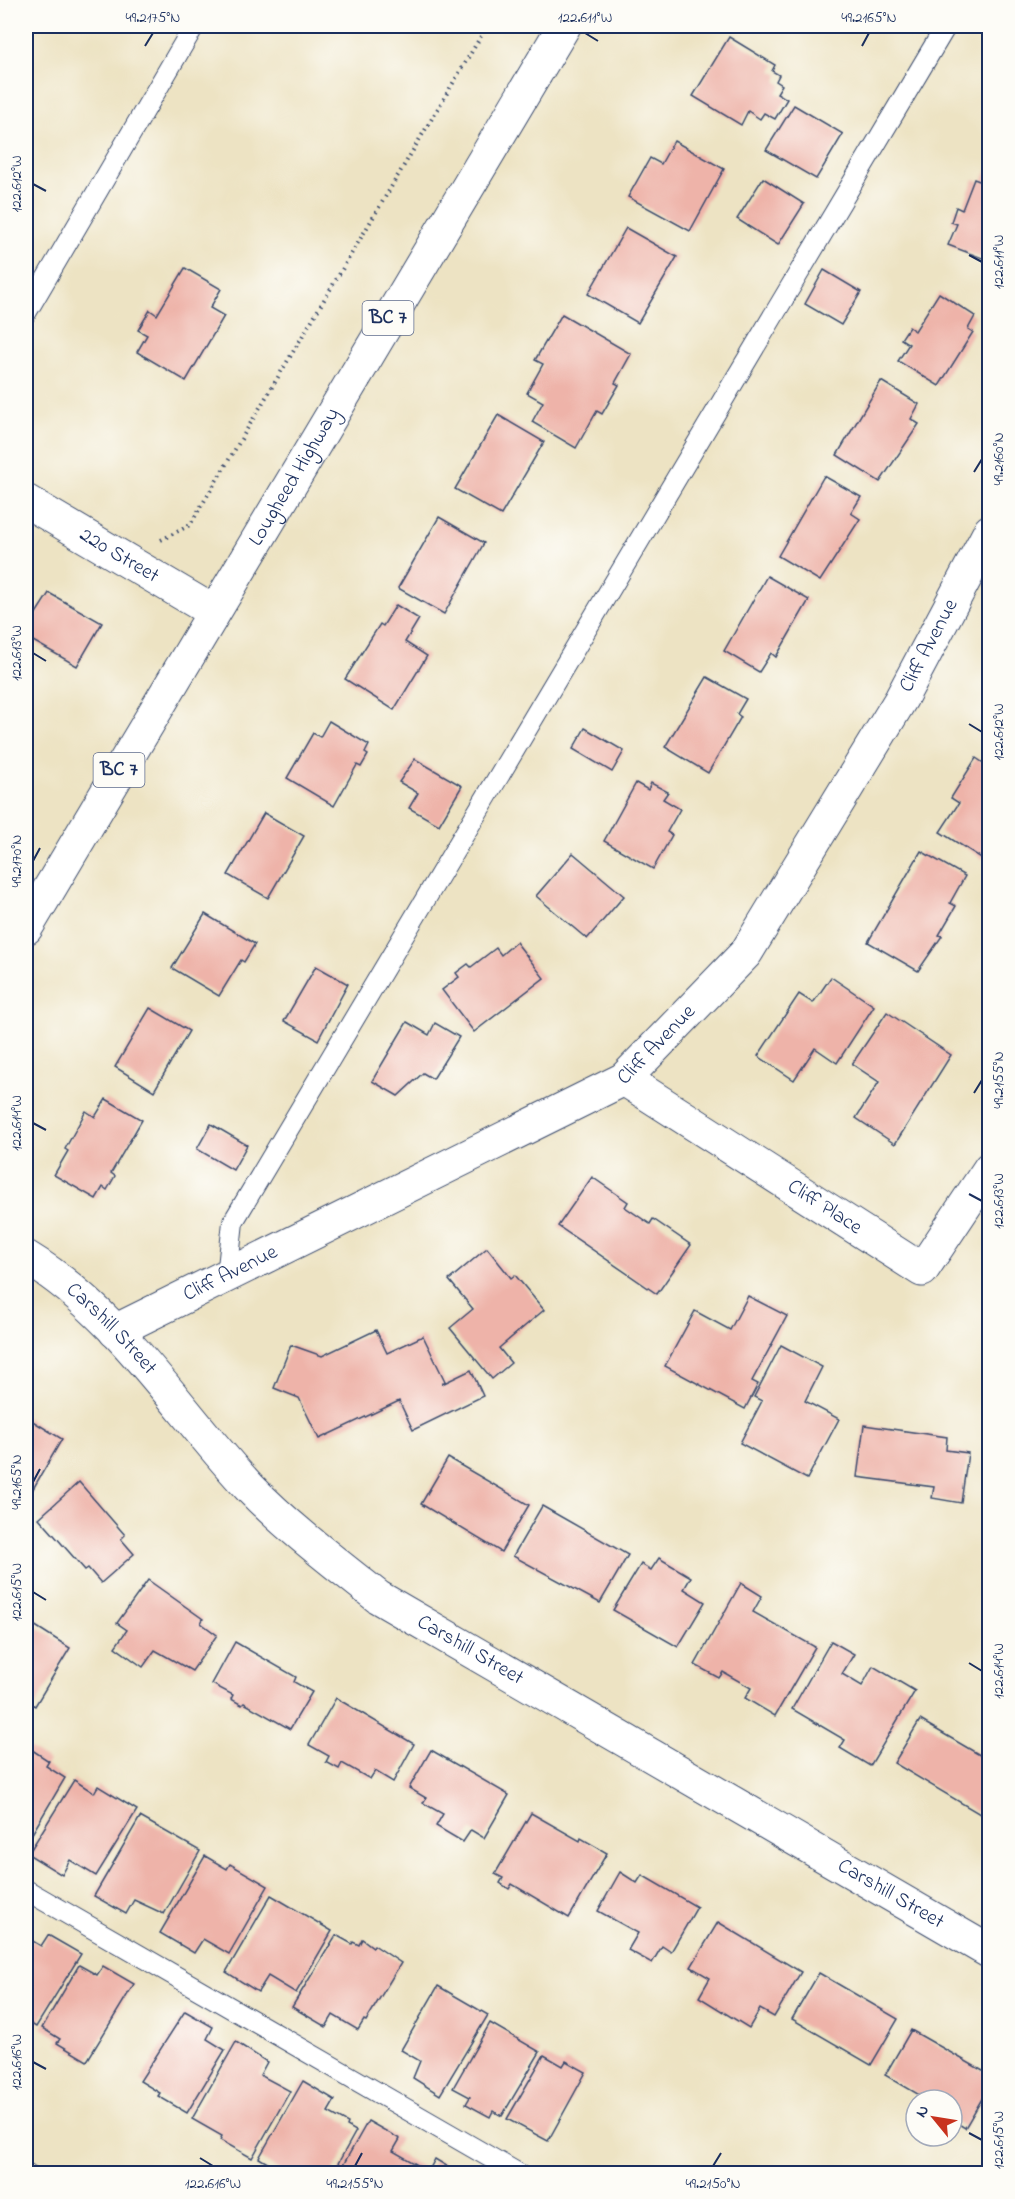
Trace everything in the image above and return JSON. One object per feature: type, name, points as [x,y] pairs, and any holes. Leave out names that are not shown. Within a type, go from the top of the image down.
[{"type":"main road","name":"Lougheed Highway","points":[[26,928],[212,611],[564,26]]},
{"type":"main road","name":"220 Street","points":[[26,501],[212,611]]},
{"type":"main road","name":"Cliff Avenue","points":[[115,1331],[624,1079],[746,953],[901,699],[990,531]]},
{"type":"main road","name":"Cliff Place","points":[[624,1079],[922,1270],[990,1168]]},
{"type":"main road","name":"Carshill Street","points":[[26,1257],[90,1304],[250,1488],[295,1530],[378,1598],[990,1952]]},
{"type":"lane","points":[[26,313],[194,26]]},
{"type":"lane","points":[[227,1276],[233,1222],[946,26]]},
{"type":"lane","points":[[26,1890],[519,2174]]},
{"type":"path","points":[[154,544],[190,525],[487,26]]},
{"type":"building","points":[[729,37],[775,65],[772,71],[779,75],[776,81],[782,85],[777,93],[787,99],[775,119],[764,113],[760,119],[748,111],[741,125],[693,96]]},
{"type":"building","points":[[794,105],[843,134],[816,179],[766,150]]},
{"type":"building","points":[[674,141],[724,169],[690,231],[628,197],[650,158],[661,164]]},
{"type":"building","points":[[990,164],[990,261],[948,245],[957,224],[951,222],[956,207],[962,210],[974,179],[982,182]]},
{"type":"building","points":[[763,178],[804,204],[778,245],[737,219]]},
{"type":"building","points":[[626,228],[677,257],[638,323],[588,294]]},
{"type":"building","points":[[185,268],[221,289],[210,308],[224,316],[186,381],[137,352],[147,335],[138,330],[150,310],[157,315]]},
{"type":"building","points":[[824,270],[861,292],[841,325],[805,304]]},
{"type":"building","points":[[939,293],[975,316],[968,329],[973,332],[939,386],[898,361],[909,344],[901,339],[909,327],[915,331]]},
{"type":"building","points":[[562,314],[631,354],[615,383],[619,385],[602,414],[597,411],[576,448],[532,422],[543,402],[527,393],[543,364],[535,360]]},
{"type":"building","points":[[881,381],[919,404],[911,419],[919,424],[880,482],[837,455]]},
{"type":"building","points":[[498,415],[544,442],[501,515],[455,489]]},
{"type":"building","points":[[824,476],[861,497],[851,513],[860,519],[820,581],[778,556]]},
{"type":"building","points":[[439,517],[484,543],[444,614],[398,588]]},
{"type":"building","points":[[767,576],[809,600],[776,657],[771,653],[759,672],[724,651]]},
{"type":"building","points":[[49,593],[102,623],[77,666],[26,637],[26,629]]},
{"type":"building","points":[[396,605],[419,619],[405,642],[427,656],[394,710],[345,679],[380,624],[383,626]]},
{"type":"building","points":[[707,677],[746,699],[737,714],[741,717],[708,773],[665,747]]},
{"type":"building","points":[[329,721],[369,745],[365,753],[368,755],[361,767],[357,765],[334,806],[287,778],[313,733],[320,737]]},
{"type":"building","points":[[585,728],[624,751],[612,772],[573,749]]},
{"type":"building","points":[[990,757],[990,849],[983,859],[940,832],[959,803],[951,798],[976,758],[985,764]]},
{"type":"building","points":[[415,759],[462,786],[439,825],[409,808],[418,793],[399,782]]},
{"type":"building","points":[[636,783],[648,790],[651,783],[668,792],[663,799],[680,809],[667,832],[672,835],[653,869],[604,841]]},
{"type":"building","points":[[264,813],[304,836],[268,898],[228,875]]},
{"type":"building","points":[[921,851],[965,876],[950,903],[956,906],[939,935],[942,936],[918,971],[868,942]]},
{"type":"building","points":[[573,853],[624,896],[587,939],[536,896]]},
{"type":"building","points":[[205,914],[255,944],[244,962],[241,960],[219,996],[172,968]]},
{"type":"building","points":[[516,942],[544,978],[474,1032],[442,990],[459,977],[456,973],[468,964],[471,967],[496,948],[501,955]]},
{"type":"building","points":[[316,966],[348,984],[318,1040],[284,1021]]},
{"type":"building","points":[[831,977],[874,1006],[837,1063],[815,1048],[794,1080],[758,1056],[799,994],[813,1003]]},
{"type":"building","points":[[150,1008],[189,1031],[154,1091],[115,1067]]},
{"type":"building","points":[[887,1012],[951,1055],[895,1144],[856,1118],[879,1082],[852,1064]]},
{"type":"building","points":[[407,1022],[429,1035],[435,1023],[459,1037],[433,1079],[423,1073],[398,1096],[372,1081]]},
{"type":"building","points":[[106,1099],[142,1120],[111,1173],[115,1176],[107,1190],[103,1187],[96,1199],[54,1175],[86,1111],[95,1117]]},
{"type":"building","points":[[211,1124],[247,1145],[233,1170],[197,1149]]},
{"type":"building","points":[[592,1177],[628,1202],[625,1207],[650,1224],[653,1219],[691,1245],[657,1294],[558,1226]]},
{"type":"building","points":[[487,1248],[511,1278],[515,1275],[544,1310],[499,1348],[511,1363],[492,1379],[450,1328],[473,1309],[449,1280]]},
{"type":"building","points":[[748,1296],[787,1316],[752,1381],[758,1384],[745,1409],[665,1366],[695,1311],[730,1330]]},
{"type":"building","points":[[376,1330],[387,1353],[423,1336],[445,1381],[442,1384],[471,1370],[483,1396],[413,1430],[399,1401],[319,1439],[299,1398],[274,1388],[291,1345],[322,1356]]},
{"type":"building","points":[[781,1345],[822,1367],[805,1401],[839,1419],[807,1479],[740,1443],[762,1401],[754,1397]]},
{"type":"building","points":[[26,1417],[62,1439],[26,1501]]},
{"type":"building","points":[[864,1425],[947,1437],[946,1450],[968,1453],[961,1503],[932,1498],[934,1487],[857,1477]]},
{"type":"building","points":[[448,1458],[529,1505],[501,1552],[421,1504]]},
{"type":"building","points":[[79,1482],[125,1535],[121,1539],[134,1554],[101,1583],[88,1568],[85,1570],[39,1518]]},
{"type":"building","points":[[542,1506],[628,1555],[600,1603],[513,1556]]},
{"type":"building","points":[[659,1558],[691,1577],[684,1589],[705,1602],[678,1647],[613,1610],[641,1564],[651,1570]]},
{"type":"building","points":[[148,1580],[203,1619],[201,1623],[217,1635],[192,1671],[155,1650],[143,1667],[115,1647],[127,1630],[117,1623]]},
{"type":"building","points":[[741,1583],[762,1596],[753,1612],[815,1647],[775,1716],[745,1698],[751,1688],[723,1672],[719,1678],[695,1665]]},
{"type":"building","points":[[26,1620],[70,1648],[35,1706],[26,1701]]},
{"type":"building","points":[[831,1641],[854,1654],[842,1674],[862,1686],[873,1666],[915,1691],[870,1766],[840,1748],[845,1740],[792,1709]]},
{"type":"building","points":[[235,1642],[296,1677],[294,1682],[312,1692],[290,1729],[244,1703],[242,1705],[231,1699],[233,1695],[212,1684]]},
{"type":"building","points":[[336,1698],[414,1744],[393,1782],[375,1771],[370,1779],[342,1763],[339,1769],[326,1762],[329,1756],[309,1745]]},
{"type":"building","points":[[920,1720],[990,1761],[990,1820],[894,1763]]},
{"type":"building","points":[[26,1746],[49,1761],[46,1766],[65,1778],[26,1844]]},
{"type":"building","points":[[431,1750],[509,1795],[484,1838],[471,1830],[463,1842],[436,1826],[443,1814],[423,1803],[426,1798],[409,1788]]},
{"type":"building","points":[[74,1780],[94,1793],[98,1786],[137,1810],[96,1876],[70,1860],[62,1875],[28,1854]]},
{"type":"building","points":[[531,1813],[580,1841],[581,1838],[607,1853],[569,1918],[512,1884],[509,1889],[500,1883],[503,1878],[495,1874]]},
{"type":"building","points":[[140,1817],[200,1851],[164,1914],[134,1900],[126,1914],[94,1896]]},
{"type":"building","points":[[205,1856],[227,1869],[230,1864],[268,1886],[229,1954],[203,1939],[194,1953],[160,1933]]},
{"type":"building","points":[[620,1872],[637,1883],[642,1875],[697,1907],[671,1952],[662,1946],[652,1963],[628,1950],[638,1933],[598,1911]]},
{"type":"building","points":[[271,1895],[332,1931],[296,1993],[268,1976],[258,1992],[226,1972]]},
{"type":"building","points":[[718,1922],[801,1972],[774,2017],[760,2009],[749,2028],[699,1997],[710,1978],[691,1967]]},
{"type":"building","points":[[48,1935],[81,1954],[36,2027],[26,2021],[26,1937],[41,1946]]},
{"type":"building","points":[[336,1935],[352,1944],[353,1942],[359,1945],[362,1939],[401,1963],[366,2021],[364,2020],[358,2030],[333,2015],[326,2027],[292,2007]]},
{"type":"building","points":[[79,1965],[97,1975],[103,1966],[134,1984],[87,2061],[57,2043],[60,2039],[42,2028]]},
{"type":"building","points":[[819,1973],[898,2019],[871,2065],[792,2019]]},
{"type":"building","points":[[438,1986],[488,2015],[440,2095],[413,2078],[420,2061],[401,2050]]},
{"type":"building","points":[[185,2011],[213,2027],[207,2039],[225,2050],[187,2113],[158,2096],[160,2093],[140,2081]]},
{"type":"building","points":[[490,2023],[540,2052],[502,2116],[493,2111],[490,2117],[466,2104],[470,2097],[453,2088]]},
{"type":"building","points":[[911,2030],[990,2075],[990,2085],[965,2128],[964,2088],[907,2088],[885,2075]]},
{"type":"building","points":[[236,2042],[267,2062],[260,2075],[290,2091],[252,2158],[220,2140],[222,2136],[192,2119]]},
{"type":"building","points":[[544,2055],[563,2066],[566,2061],[586,2072],[548,2141],[507,2119]]},
{"type":"building","points":[[303,2081],[335,2100],[328,2112],[348,2123],[347,2126],[356,2131],[332,2174],[286,2174],[259,2158]]},
{"type":"building","points":[[368,2121],[400,2139],[393,2151],[423,2168],[420,2174],[338,2174]]},
{"type":"building","points":[[435,2159],[460,2174],[427,2174]]},
{"type":"building","points":[[26,2161],[37,2168],[34,2174],[26,2174]]}]
